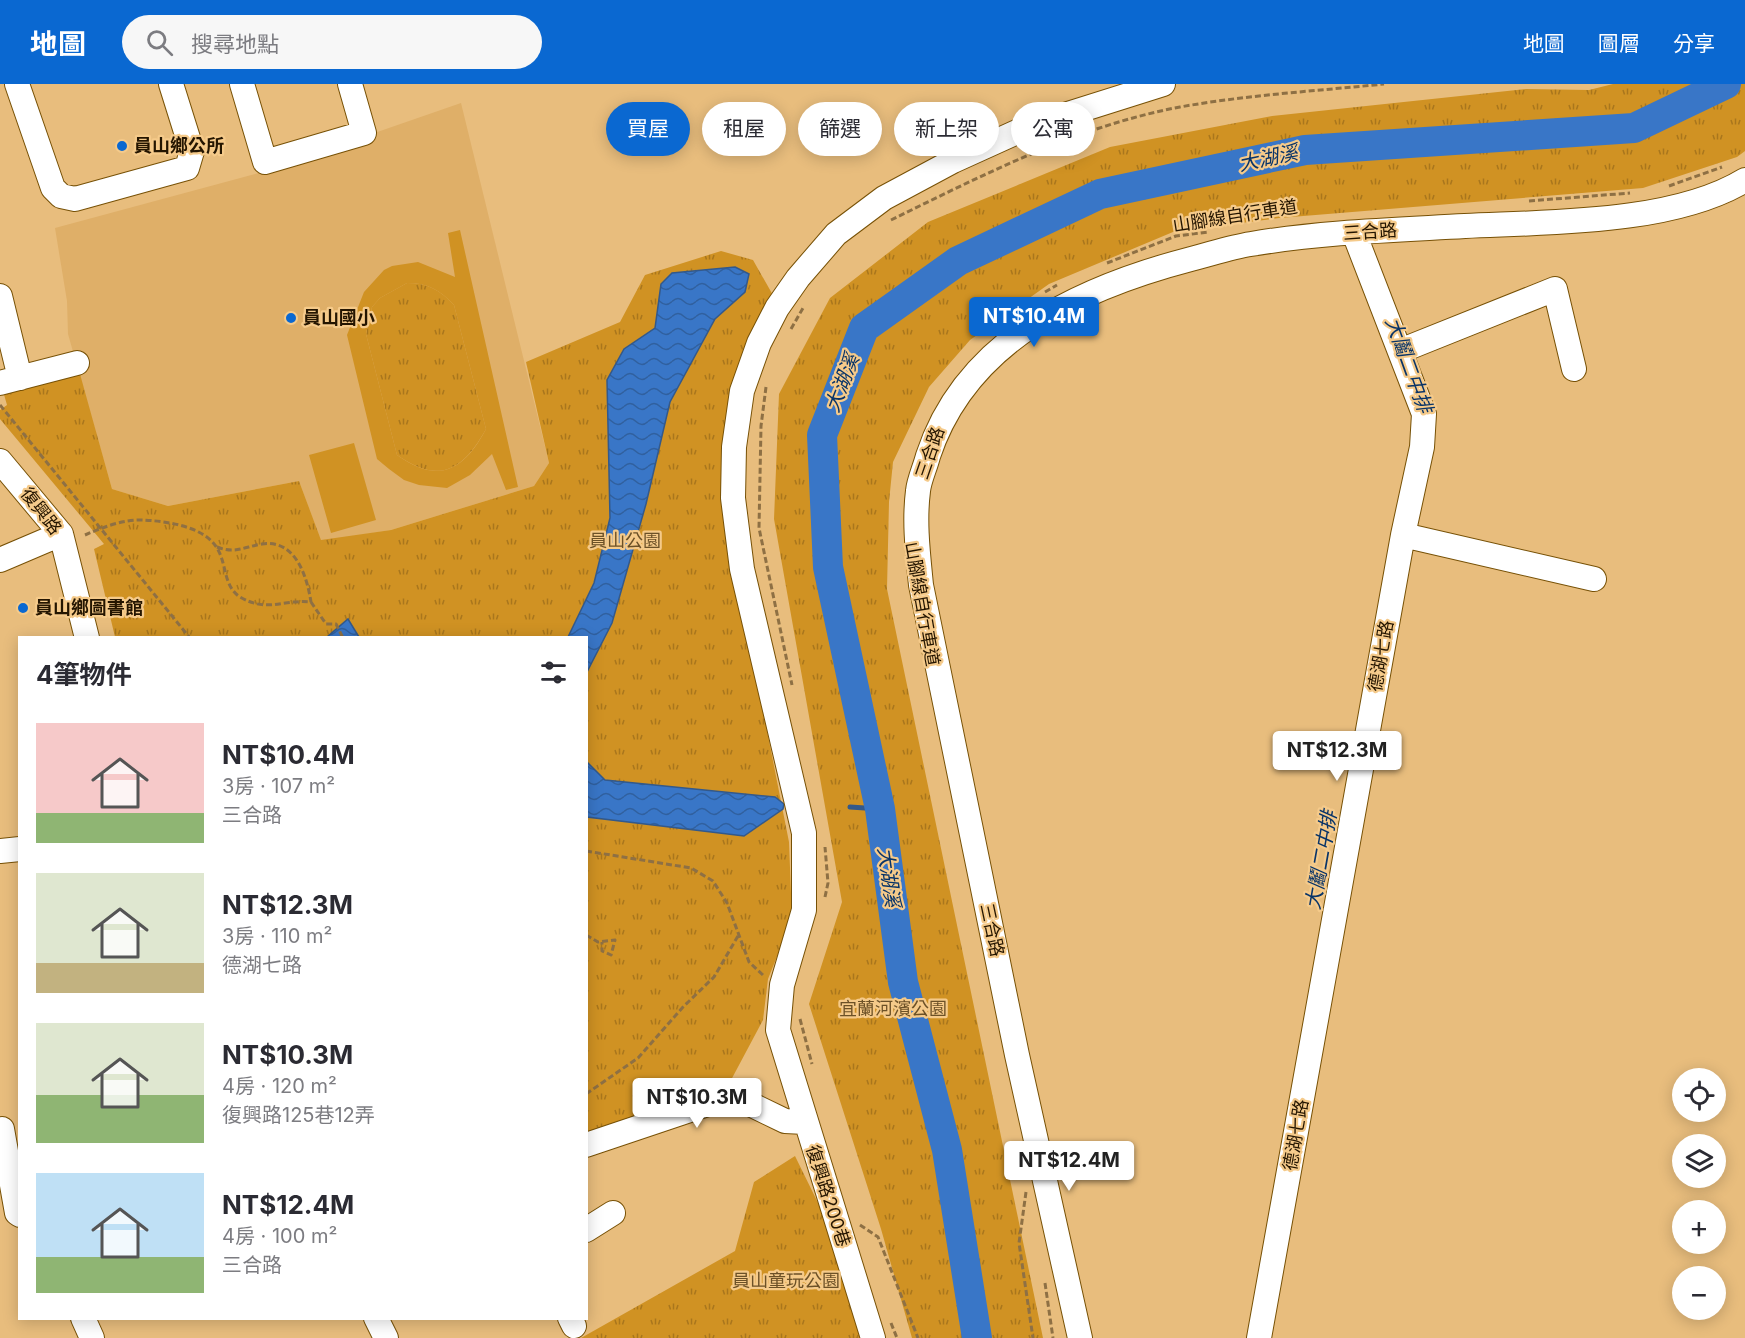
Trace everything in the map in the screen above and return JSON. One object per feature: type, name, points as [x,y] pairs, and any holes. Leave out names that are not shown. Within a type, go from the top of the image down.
[{"type":"street","points":[[16,84],[53,188],[61,196],[75,199],[187,168],[192,151],[171,84]]},
{"type":"street","points":[[242,84],[265,162],[364,133],[350,84]]},
{"type":"street","name":"復興路200巷","points":[[873,1338],[778,1030],[782,985],[804,910],[804,833],[742,569],[733,498],[734,447],[742,391],[759,343],[777,308],[798,278],[836,234],[884,198],[953,161],[1030,126],[1162,84]]},
{"type":"street","name":"三合路","points":[[1080,1338],[1017,1055],[921,585],[916,534],[918,490],[938,426],[959,391],[980,366],[1028,326],[1083,297],[1150,270],[1250,244],[1354,232],[1625,217],[1689,202],[1735,186],[1737,172]]},
{"type":"street","name":"德湖七路","points":[[1260,1338],[1403,535],[1422,447],[1424,414],[1354,232]]},
{"type":"street","points":[[1400,351],[1555,289],[1574,369]]},
{"type":"street","points":[[0,296],[10,380],[77,363]]},
{"type":"street","name":"復興路","points":[[0,461],[61,534],[86,636]]},
{"type":"street","points":[[0,560],[61,534]]},
{"type":"street","points":[[1403,535],[1594,579]]},
{"type":"street","points":[[0,851],[18,849]]},
{"type":"street","points":[[588,1143],[708,1104],[750,1104],[785,1121],[805,1122]]},
{"type":"street","points":[[7,1128],[18,1214]]},
{"type":"street","points":[[588,1229],[613,1213]]},
{"type":"street","points":[[84,1320],[92,1338]]},
{"type":"street","points":[[377,1320],[386,1338]]},
{"type":"path","points":[[1667,186],[1737,172]]},
{"type":"path","points":[[1527,202],[1637,193]]},
{"type":"path","name":"山腳線自行車道","points":[[1101,265],[1176,236],[1210,231]]},
{"type":"path","points":[[1037,297],[1061,283]]},
{"type":"path","points":[[0,405],[188,636]]},
{"type":"path","points":[[85,535],[102,528],[141,520],[194,530],[217,547],[230,552],[266,543],[284,549],[294,556],[307,576],[310,602],[326,624],[336,624],[343,636]]},
{"type":"path","points":[[217,547],[229,586],[239,596],[261,606],[278,605],[293,600],[310,602]]},
{"type":"path","points":[[588,851],[692,868],[713,881],[727,903],[749,962],[768,980]]},
{"type":"path","points":[[588,936],[602,942],[615,940],[611,956],[602,951],[602,942]]},
{"type":"path","points":[[588,1093],[638,1058],[683,1006],[714,977],[738,936]]},
{"type":"path","points":[[1026,1189],[1019,1243],[1033,1338]]},
{"type":"path","points":[[855,1222],[878,1237],[918,1338]]},
{"type":"shaded area","name":"員山國小","points":[[461,103],[549,463],[534,486],[391,530],[321,541],[299,481],[168,506],[112,489],[68,334],[67,301],[55,228],[259,173]]},
{"type":"green space","name":"宜蘭河濱公園","points":[[1613,84],[1745,84],[1745,151],[1737,157],[1643,188],[1279,218],[1173,232],[1049,284],[970,340],[929,387],[893,462],[889,502],[887,589],[1043,1338],[912,1338],[881,1229],[809,1004],[842,902],[774,519],[779,394],[830,298],[928,222],[1088,156],[1095,156],[1095,153],[1110,147],[1272,116],[1526,89],[1589,90]]},
{"type":"green space","points":[[460,230],[518,487],[506,490],[492,454],[470,475],[447,488],[419,485],[404,480],[377,459],[347,335],[364,292],[384,270],[392,266],[418,262],[455,277],[448,233]],"holes":[[[407,283],[433,288],[454,305],[486,429],[468,455],[459,464],[448,469],[437,471],[425,469],[397,455],[366,334],[372,307],[380,298]]]},
{"type":"green space","name":"員山公園","points":[[721,251],[753,260],[774,297],[743,358],[730,543],[789,842],[792,919],[768,979],[763,1020],[722,1097],[588,1136],[588,636],[115,636],[94,549],[104,544],[0,419],[0,410],[7,405],[3,391],[80,374],[112,489],[168,506],[299,481],[321,540],[391,530],[534,486],[549,463],[526,362],[620,322],[645,275]]},
{"type":"green space","points":[[407,283],[433,288],[454,305],[486,429],[468,455],[448,469],[437,471],[425,469],[397,455],[366,334],[372,307],[380,298]]},
{"type":"green space","points":[[354,443],[376,520],[331,533],[309,455]]},
{"type":"green space","name":"員山童玩公園","points":[[795,1156],[820,1207],[869,1338],[581,1338],[735,1251],[754,1182]]},
{"type":"water","points":[[735,267],[749,274],[745,292],[715,319],[670,402],[646,504],[612,623],[588,670],[588,636],[568,636],[594,583],[610,518],[607,380],[624,349],[655,328],[661,284],[672,273]]},
{"type":"water","points":[[348,619],[358,636],[328,636]]},
{"type":"water","points":[[588,763],[605,780],[775,797],[784,804],[783,809],[744,836],[588,817]]},
{"type":"waterway","name":"大湖溪","points":[[977,1338],[947,1150],[903,982],[880,809],[828,567],[822,435],[864,328],[958,261],[1100,194],[1305,150],[1634,128],[1726,84]]},
{"type":"waterway","points":[[850,807],[880,809]]},
{"type":"place","name":"員山鄉公所","points":[[122,146]]},
{"type":"place","name":"員山國小","points":[[291,318]]},
{"type":"place","name":"員山鄉圖書館","points":[[23,608]]},
{"type":"water label","name":"大鬮二中排","points":[[1409,365]]},
{"type":"water label","name":"大鬮二中排","points":[[1321,860]]}]
